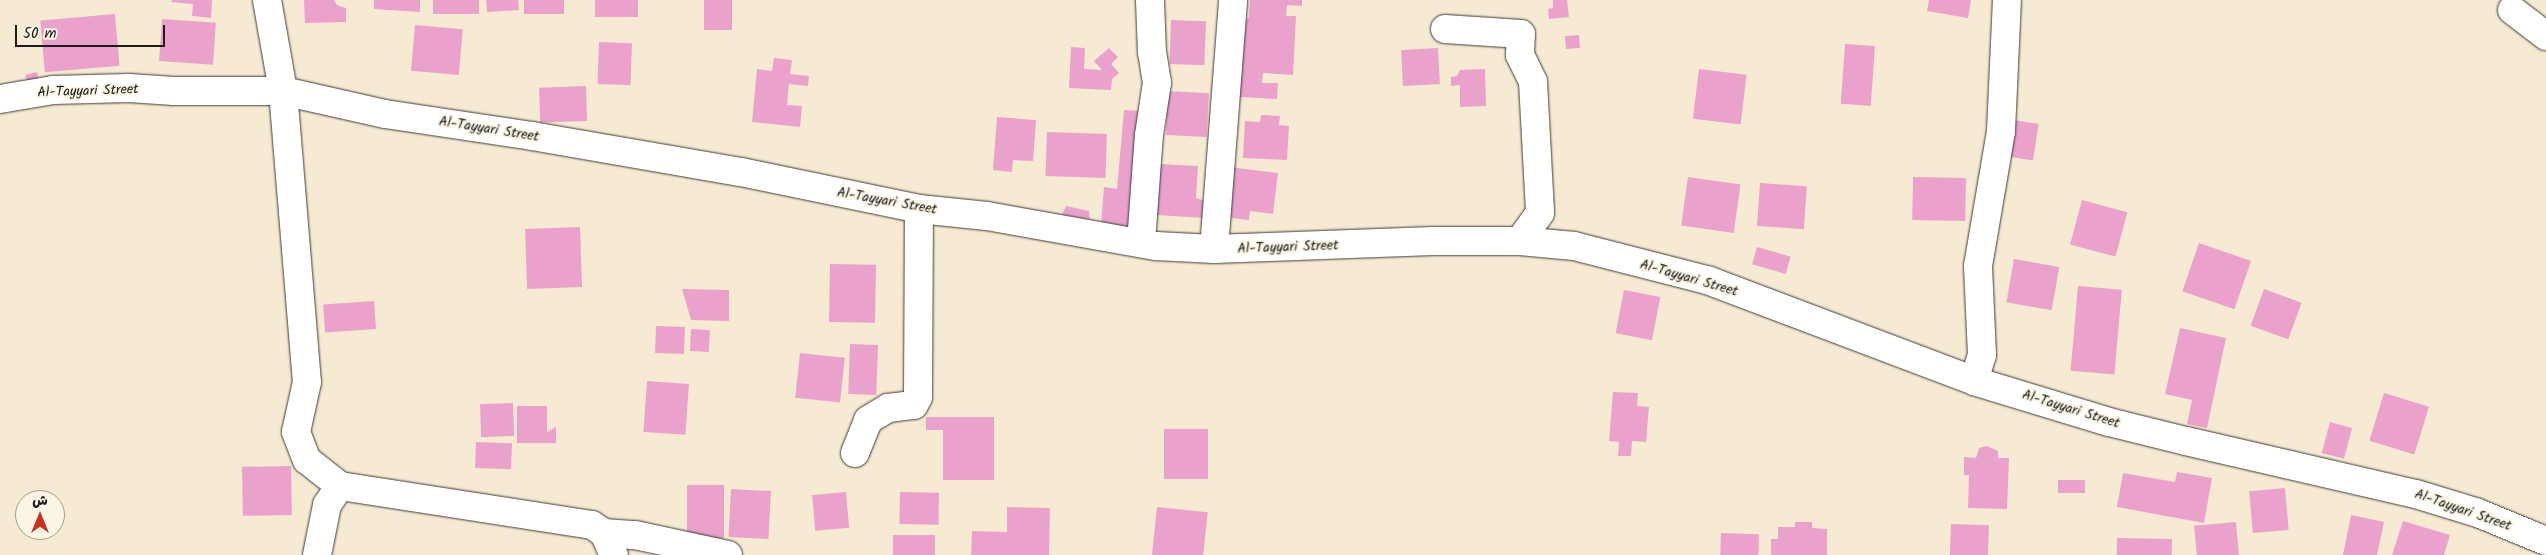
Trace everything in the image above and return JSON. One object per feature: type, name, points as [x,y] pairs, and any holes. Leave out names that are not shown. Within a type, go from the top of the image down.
[{"type":"street","points":[[267,0],[283,91],[307,382],[296,432],[306,460],[340,486],[592,526],[609,544],[635,535],[728,555]]},
{"type":"street","points":[[1141,243],[1149,135],[1157,82],[1152,52],[1150,0]]},
{"type":"street","points":[[1214,249],[1233,0]]},
{"type":"street","points":[[1974,381],[1982,354],[1978,266],[2001,131],[2007,0]]},
{"type":"street","points":[[2512,10],[2546,36]]},
{"type":"street","points":[[1445,29],[1521,34],[1520,55],[1532,82],[1540,212],[1520,241]]},
{"type":"street","name":"Al-Tayyari Street","points":[[0,99],[53,90],[130,88],[174,91],[283,91],[385,114],[532,136],[741,172],[919,208],[987,216],[1141,243],[1214,249],[1433,241],[1520,241],[1574,246],[1710,281],[1974,381],[2109,422],[2186,442],[2416,494],[2478,513],[2540,545]]},
{"type":"street","points":[[856,454],[868,420],[888,408],[914,406],[918,398],[919,208]]},
{"type":"street","points":[[317,555],[327,505],[340,486]]},
{"type":"building","points":[[172,0],[212,0],[211,18],[192,16],[193,4],[171,2]]},
{"type":"building","points":[[304,0],[334,0],[337,5],[346,8],[346,22],[305,23]]},
{"type":"building","points":[[374,0],[420,0],[420,12],[374,9]]},
{"type":"building","points":[[433,0],[479,0],[479,14],[433,14]]},
{"type":"building","points":[[486,0],[518,0],[519,10],[487,12]]},
{"type":"building","points":[[524,0],[564,0],[564,14],[524,14]]},
{"type":"building","points":[[595,0],[638,0],[638,17],[595,17]]},
{"type":"building","points":[[704,0],[732,0],[732,30],[704,30]]},
{"type":"building","points":[[1250,0],[1302,0],[1302,6],[1287,5],[1286,16],[1296,16],[1293,75],[1263,73],[1262,83],[1278,83],[1277,99],[1239,97],[1243,24],[1249,17]]},
{"type":"building","points":[[1553,0],[1567,0],[1569,17],[1549,19],[1548,9],[1553,8]]},
{"type":"building","points":[[1929,0],[1971,0],[1968,18],[1927,11]]},
{"type":"building","points":[[115,14],[120,66],[45,72],[40,21]]},
{"type":"building","points":[[162,19],[216,23],[213,65],[159,61]]},
{"type":"building","points":[[1171,20],[1206,21],[1204,65],[1169,64]]},
{"type":"building","points":[[415,25],[463,29],[459,75],[411,71]]},
{"type":"building","points":[[1579,35],[1580,48],[1566,49],[1565,36]]},
{"type":"building","points":[[599,42],[632,43],[631,85],[598,84]]},
{"type":"building","points":[[1845,44],[1875,46],[1871,106],[1841,104]]},
{"type":"building","points":[[1071,47],[1085,48],[1084,69],[1102,70],[1094,61],[1109,48],[1118,57],[1111,64],[1119,73],[1112,79],[1111,90],[1069,88]]},
{"type":"building","points":[[1438,48],[1440,84],[1403,86],[1401,50]]},
{"type":"building","points":[[774,58],[792,60],[790,74],[809,76],[808,86],[789,84],[787,105],[802,106],[800,127],[752,122],[757,69],[772,71]]},
{"type":"building","points":[[1485,69],[1486,106],[1460,107],[1460,85],[1451,86],[1451,77],[1457,76],[1460,70]]},
{"type":"building","points":[[1699,69],[1747,75],[1741,124],[1693,119]]},
{"type":"building","points":[[37,72],[40,85],[28,87],[25,75]]},
{"type":"building","points":[[586,86],[587,121],[540,123],[539,88]]},
{"type":"building","points":[[1168,91],[1209,93],[1207,137],[1166,135]]},
{"type":"building","points":[[1124,110],[1143,111],[1133,228],[1101,225],[1104,187],[1117,189]]},
{"type":"building","points":[[1261,115],[1280,116],[1279,125],[1289,126],[1287,160],[1243,158],[1245,121],[1260,122]]},
{"type":"building","points":[[997,117],[1036,120],[1033,161],[1013,160],[1012,172],[993,170]]},
{"type":"building","points":[[2014,120],[2039,124],[2033,160],[2008,157]]},
{"type":"building","points":[[1047,132],[1107,134],[1105,178],[1045,176]]},
{"type":"building","points":[[1160,164],[1198,166],[1196,198],[1205,201],[1204,218],[1157,215]]},
{"type":"building","points":[[1229,167],[1278,173],[1273,214],[1250,211],[1249,220],[1223,217]]},
{"type":"building","points":[[1688,177],[1740,184],[1734,233],[1681,226]]},
{"type":"building","points":[[1913,177],[1966,178],[1965,221],[1912,220]]},
{"type":"building","points":[[1760,183],[1807,186],[1804,229],[1757,226]]},
{"type":"building","points":[[2082,200],[2127,212],[2115,257],[2070,244]]},
{"type":"building","points":[[1066,206],[1089,211],[1090,219],[1062,215]]},
{"type":"building","points":[[580,227],[582,287],[527,289],[525,229]]},
{"type":"building","points":[[2199,243],[2251,261],[2234,309],[2182,291]]},
{"type":"building","points":[[1757,247],[1791,257],[1786,274],[1752,264]]},
{"type":"building","points":[[2014,259],[2059,267],[2052,310],[2006,302]]},
{"type":"building","points":[[830,264],[876,265],[875,323],[829,322]]},
{"type":"building","points":[[2078,286],[2122,290],[2114,375],[2071,371]]},
{"type":"building","points":[[682,289],[729,290],[729,321],[691,320]]},
{"type":"building","points":[[2264,289],[2302,303],[2288,339],[2251,326]]},
{"type":"building","points":[[1624,290],[1660,297],[1652,340],[1616,333]]},
{"type":"building","points":[[374,301],[376,329],[325,332],[323,305]]},
{"type":"building","points":[[656,326],[685,327],[684,354],[655,353]]},
{"type":"building","points":[[2180,328],[2226,338],[2207,428],[2187,424],[2192,400],[2165,394]]},
{"type":"building","points":[[691,329],[710,330],[709,352],[690,351]]},
{"type":"building","points":[[850,344],[878,345],[876,395],[848,394]]},
{"type":"building","points":[[800,353],[845,358],[840,402],[795,398]]},
{"type":"building","points":[[647,381],[689,384],[685,435],[643,432]]},
{"type":"building","points":[[1613,392],[1638,393],[1637,406],[1649,407],[1646,442],[1632,441],[1631,456],[1618,456],[1619,442],[1609,441]]},
{"type":"building","points":[[2384,393],[2429,407],[2414,455],[2369,441]]},
{"type":"building","points":[[513,403],[514,436],[481,437],[480,404]]},
{"type":"building","points":[[517,406],[547,406],[547,432],[556,427],[556,443],[517,443]]},
{"type":"building","points":[[926,417],[994,417],[994,480],[943,480],[943,430],[926,430]]},
{"type":"building","points":[[2330,422],[2352,428],[2344,459],[2322,453]]},
{"type":"building","points":[[1164,429],[1208,429],[1208,479],[1164,479]]},
{"type":"building","points":[[476,442],[512,443],[511,469],[475,468]]},
{"type":"building","points":[[1987,446],[1998,451],[1998,458],[2009,458],[2007,509],[1968,508],[1969,475],[1964,475],[1964,457],[1976,458],[1979,448]]},
{"type":"building","points":[[291,466],[292,515],[243,516],[242,467]]},
{"type":"building","points":[[2177,472],[2212,478],[2204,523],[2117,507],[2123,473],[2175,482]]},
{"type":"building","points":[[2058,480],[2085,480],[2085,493],[2058,493]]},
{"type":"building","points":[[687,485],[724,485],[724,538],[687,538]]},
{"type":"building","points":[[2285,488],[2289,530],[2253,533],[2249,491]]},
{"type":"building","points":[[731,489],[771,491],[768,539],[728,537]]},
{"type":"building","points":[[846,492],[849,528],[815,531],[812,495]]},
{"type":"building","points":[[900,492],[939,493],[938,525],[899,524]]},
{"type":"building","points":[[1007,507],[1050,508],[1049,555],[971,555],[972,531],[1007,532]]},
{"type":"building","points":[[1157,507],[1208,512],[1203,555],[1152,555]]},
{"type":"building","points":[[2351,515],[2384,522],[2377,555],[2343,555]]},
{"type":"building","points":[[2403,521],[2450,535],[2444,555],[2392,555]]},
{"type":"building","points":[[1795,522],[1812,522],[1812,528],[1827,529],[1827,555],[1771,555],[1771,539],[1778,539],[1778,527],[1795,527]]},
{"type":"building","points":[[2236,522],[2239,555],[2197,555],[2194,526]]},
{"type":"building","points":[[1951,524],[1989,525],[1988,555],[1950,555]]},
{"type":"building","points":[[1721,533],[1759,534],[1758,555],[1720,555]]},
{"type":"building","points":[[893,535],[935,535],[935,555],[893,555]]},
{"type":"building","points":[[2117,538],[2172,539],[2172,555],[2117,555]]}]
